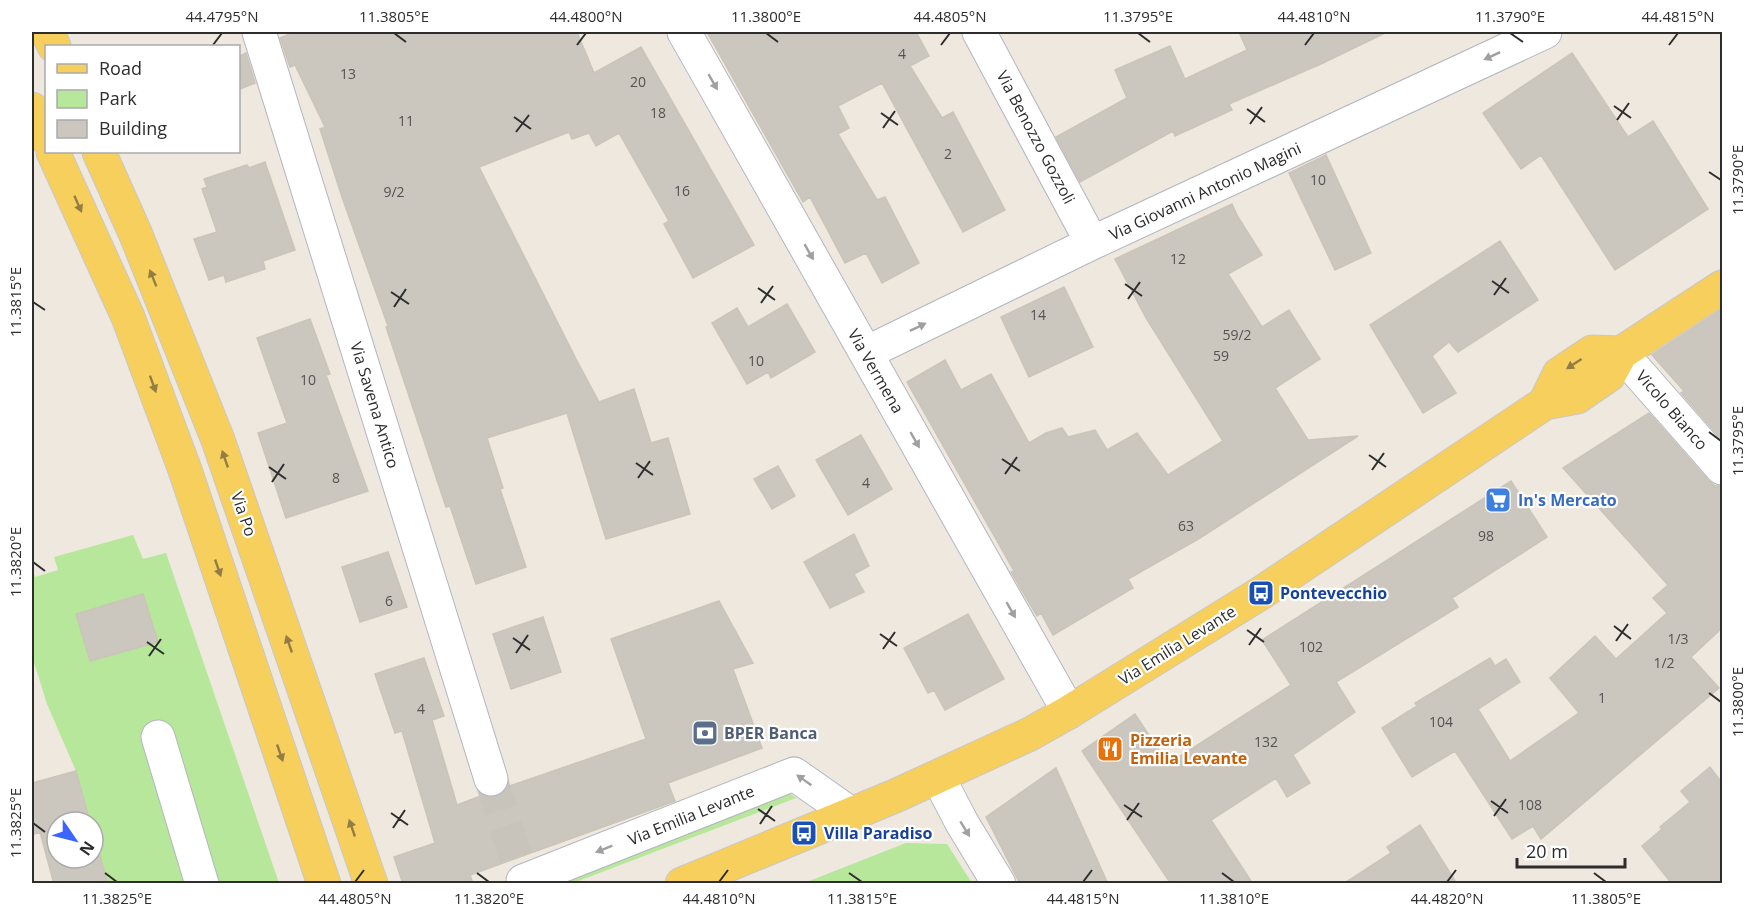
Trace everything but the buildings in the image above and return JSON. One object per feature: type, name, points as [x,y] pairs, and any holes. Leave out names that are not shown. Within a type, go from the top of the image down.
[{"type":"main road","points":[[32,109],[45,136]]},
{"type":"main road","points":[[53,153],[128,316],[185,470],[324,884]]},
{"type":"main road","name":"Via Po","points":[[99,153],[136,235],[218,440],[371,884]]},
{"type":"main road","points":[[1621,353],[1722,287]]},
{"type":"main road","name":"Via Emilia Levante","points":[[682,884],[938,777],[1030,734],[1069,712],[1261,592],[1545,404],[1559,374],[1592,352],[1621,353]]},
{"type":"street","name":"Via Savena Antico","points":[[259,32],[491,779]]},
{"type":"street","name":"Via Vermena","points":[[684,32],[1069,712]]},
{"type":"street","name":"Via Benozzo Gozzoli","points":[[979,32],[1092,243]]},
{"type":"street","name":"Via Giovanni Antonio Magini","points":[[866,353],[1092,243],[1545,32]]},
{"type":"street","name":"Vicolo Bianco","points":[[1621,353],[1722,468]]},
{"type":"street","points":[[158,737],[202,884]]},
{"type":"street","name":"Via Emilia Levante","points":[[523,879],[794,774],[851,814]]},
{"type":"street","points":[[938,777],[962,823],[999,884]]},
{"type":"green space","points":[[133,535],[143,559],[166,553],[279,883],[108,883],[104,870],[105,810],[87,810],[76,771],[47,704],[32,656],[32,567],[35,577],[58,570],[54,557]]},
{"type":"green space","points":[[786,791],[796,798],[573,883],[559,882],[766,803]]},
{"type":"green space","points":[[906,843],[947,844],[972,883],[804,883]]},
{"type":"tunnel","points":[[491,779],[521,873]]},
{"type":"place","name":"In's Mercato","points":[[1498,500]]},
{"type":"place","name":"Pontevecchio","points":[[1261,593]]},
{"type":"place","name":"BPER Banca","points":[[705,733]]},
{"type":"place","name":"Pizzeria Emilia Levante","points":[[1110,749]]},
{"type":"place","name":"Villa Paradiso","points":[[804,833]]}]
